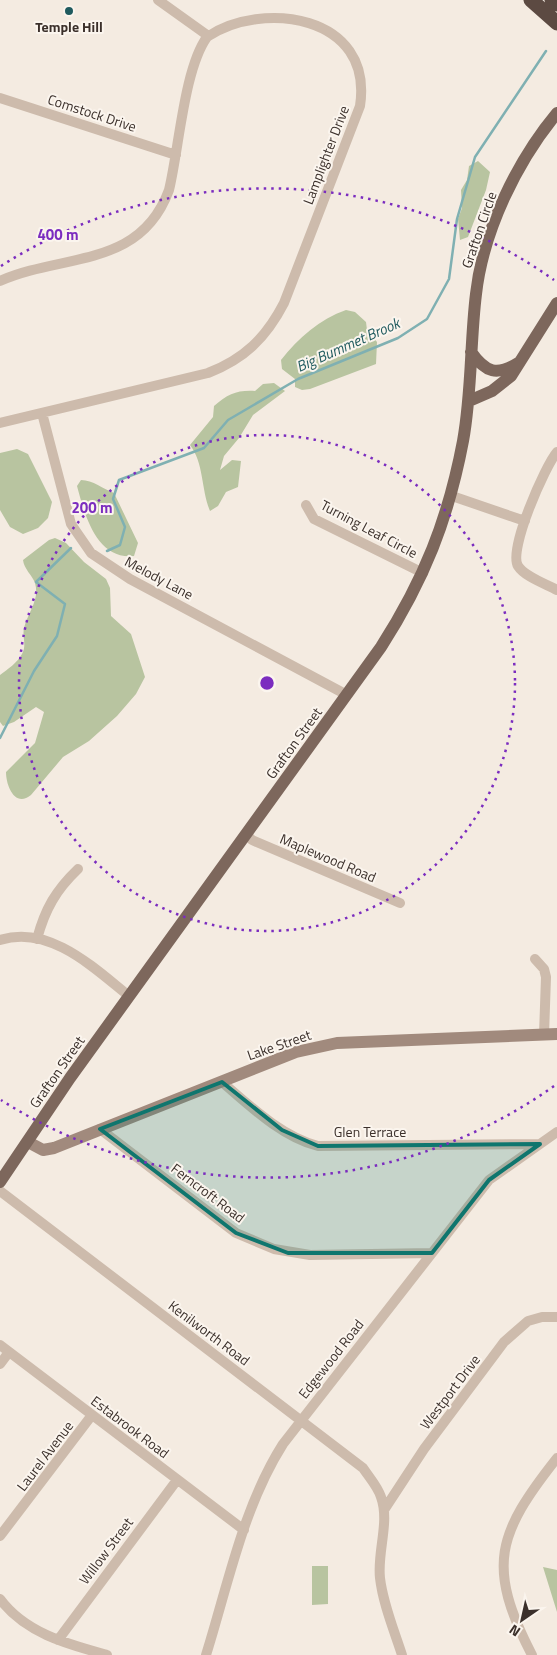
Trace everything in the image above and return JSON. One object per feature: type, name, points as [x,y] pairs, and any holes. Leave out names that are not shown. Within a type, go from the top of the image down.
[{"type":"highway","points":[[531,0],[557,23]]},
{"type":"highway","points":[[552,0],[557,4]]},
{"type":"main road","name":"Grafton Circle","points":[[469,400],[471,352],[478,280],[498,215],[523,160],[557,113]]},
{"type":"main road","points":[[469,400],[500,386],[511,376],[557,304]]},
{"type":"main road","points":[[471,352],[485,368],[497,371],[508,369],[520,362]]},
{"type":"main road","name":"Grafton Street","points":[[0,1182],[129,996],[347,695],[405,610],[423,573],[452,496],[469,400]]},
{"type":"street","points":[[158,0],[207,35]]},
{"type":"street","points":[[0,281],[21,273],[106,253],[133,240],[149,226],[163,205],[169,190],[193,67],[207,35],[229,16]]},
{"type":"street","name":"Lamplighter Drive","points":[[0,423],[208,373],[237,360],[268,332],[284,303],[360,106],[362,83],[358,60],[347,39],[332,22]]},
{"type":"street","name":"Comstock Drive","points":[[0,98],[176,155]]},
{"type":"street","name":"Melody Lane","points":[[42,413],[71,524],[91,553],[130,579],[347,695]]},
{"type":"street","points":[[557,452],[551,461],[525,521],[517,549],[517,564],[523,572],[557,590]]},
{"type":"street","points":[[452,496],[525,521]]},
{"type":"street","name":"Turning Leaf Circle","points":[[306,505],[314,519],[423,573]]},
{"type":"street","name":"Maplewood Road","points":[[246,834],[252,840],[400,904]]},
{"type":"street","points":[[37,939],[48,904],[60,886],[78,869]]},
{"type":"street","points":[[0,940],[17,937],[37,939],[71,952],[129,996]]},
{"type":"street","points":[[535,959],[544,969],[546,977],[544,1035]]},
{"type":"street","name":"Lake Street","points":[[28,1142],[46,1150],[296,1052],[337,1043],[557,1034]]},
{"type":"street","name":"Glen Terrace","points":[[222,1082],[282,1130],[298,1140],[318,1146],[540,1144]]},
{"type":"street","name":"Ferncroft Road","points":[[100,1130],[236,1233],[274,1249],[310,1255],[432,1253]]},
{"type":"street","name":"Edgewood Road","points":[[206,1655],[244,1530],[268,1468],[300,1421],[489,1180],[557,1132]]},
{"type":"street","name":"Kenilworth Road","points":[[0,1191],[363,1468],[378,1491],[384,1510]]},
{"type":"street","name":"Westport Drive","points":[[384,1510],[424,1449],[504,1342],[528,1322],[542,1317],[557,1317]]},
{"type":"street","name":"Estabrook Road","points":[[0,1345],[244,1530]]},
{"type":"street","points":[[0,1364],[10,1352]]},
{"type":"street","name":"Laurel Avenue","points":[[0,1536],[92,1415]]},
{"type":"street","points":[[532,1655],[511,1610],[503,1580],[504,1554],[514,1519],[557,1458]]},
{"type":"street","name":"Willow Street","points":[[58,1640],[177,1480]]},
{"type":"street","points":[[384,1510],[379,1564],[380,1580],[384,1600],[402,1655]]},
{"type":"street","points":[[0,1598],[14,1615],[26,1624],[58,1640],[107,1655]]},
{"type":"highlighted area","points":[[222,1082],[282,1130],[318,1146],[540,1144],[489,1180],[432,1253],[288,1253],[236,1233],[100,1129]]},
{"type":"green space","points":[[478,161],[490,172],[486,190],[468,237],[460,240],[458,219],[462,208],[461,190],[467,180],[469,166]]},
{"type":"green space","points":[[346,310],[355,312],[366,322],[367,330],[377,342],[376,364],[310,389],[302,390],[295,387],[295,379],[282,369],[281,360],[310,330]]},
{"type":"green space","points":[[274,383],[285,391],[253,415],[239,438],[224,456],[220,470],[232,460],[241,461],[238,487],[226,492],[218,506],[210,511],[198,460],[190,445],[213,417],[214,406],[219,402],[233,394],[243,391],[255,391],[263,384]]},
{"type":"green space","points":[[17,449],[28,454],[52,502],[48,518],[38,528],[23,534],[10,527],[0,510],[0,453]]},
{"type":"green space","points":[[81,480],[94,483],[114,493],[138,543],[134,556],[121,555],[110,551],[94,533],[84,510],[77,486]]},
{"type":"green space","points":[[55,538],[66,543],[84,562],[106,579],[110,588],[111,616],[131,634],[145,677],[136,694],[117,716],[89,741],[63,757],[31,795],[20,799],[12,794],[6,778],[6,772],[35,743],[44,712],[36,707],[14,722],[3,726],[0,722],[0,675],[15,663],[22,654],[24,628],[36,595],[35,583],[23,560],[49,540]]},
{"type":"green space","points":[[312,1566],[328,1566],[328,1604],[312,1605]]},
{"type":"green space","points":[[543,1567],[557,1570],[557,1612]]},
{"type":"waterway","name":"Big Bummet Brook","points":[[107,551],[120,545],[125,527],[113,499],[119,480],[204,448],[228,420],[298,379],[398,338],[427,319],[449,279],[457,219],[475,157],[546,51]]},
{"type":"waterway","name":"Big Bummet Brook","points":[[0,738],[34,671],[57,636],[65,604],[36,582],[71,548]]},
{"type":"place","name":"Temple Hill","points":[[69,11]]}]
